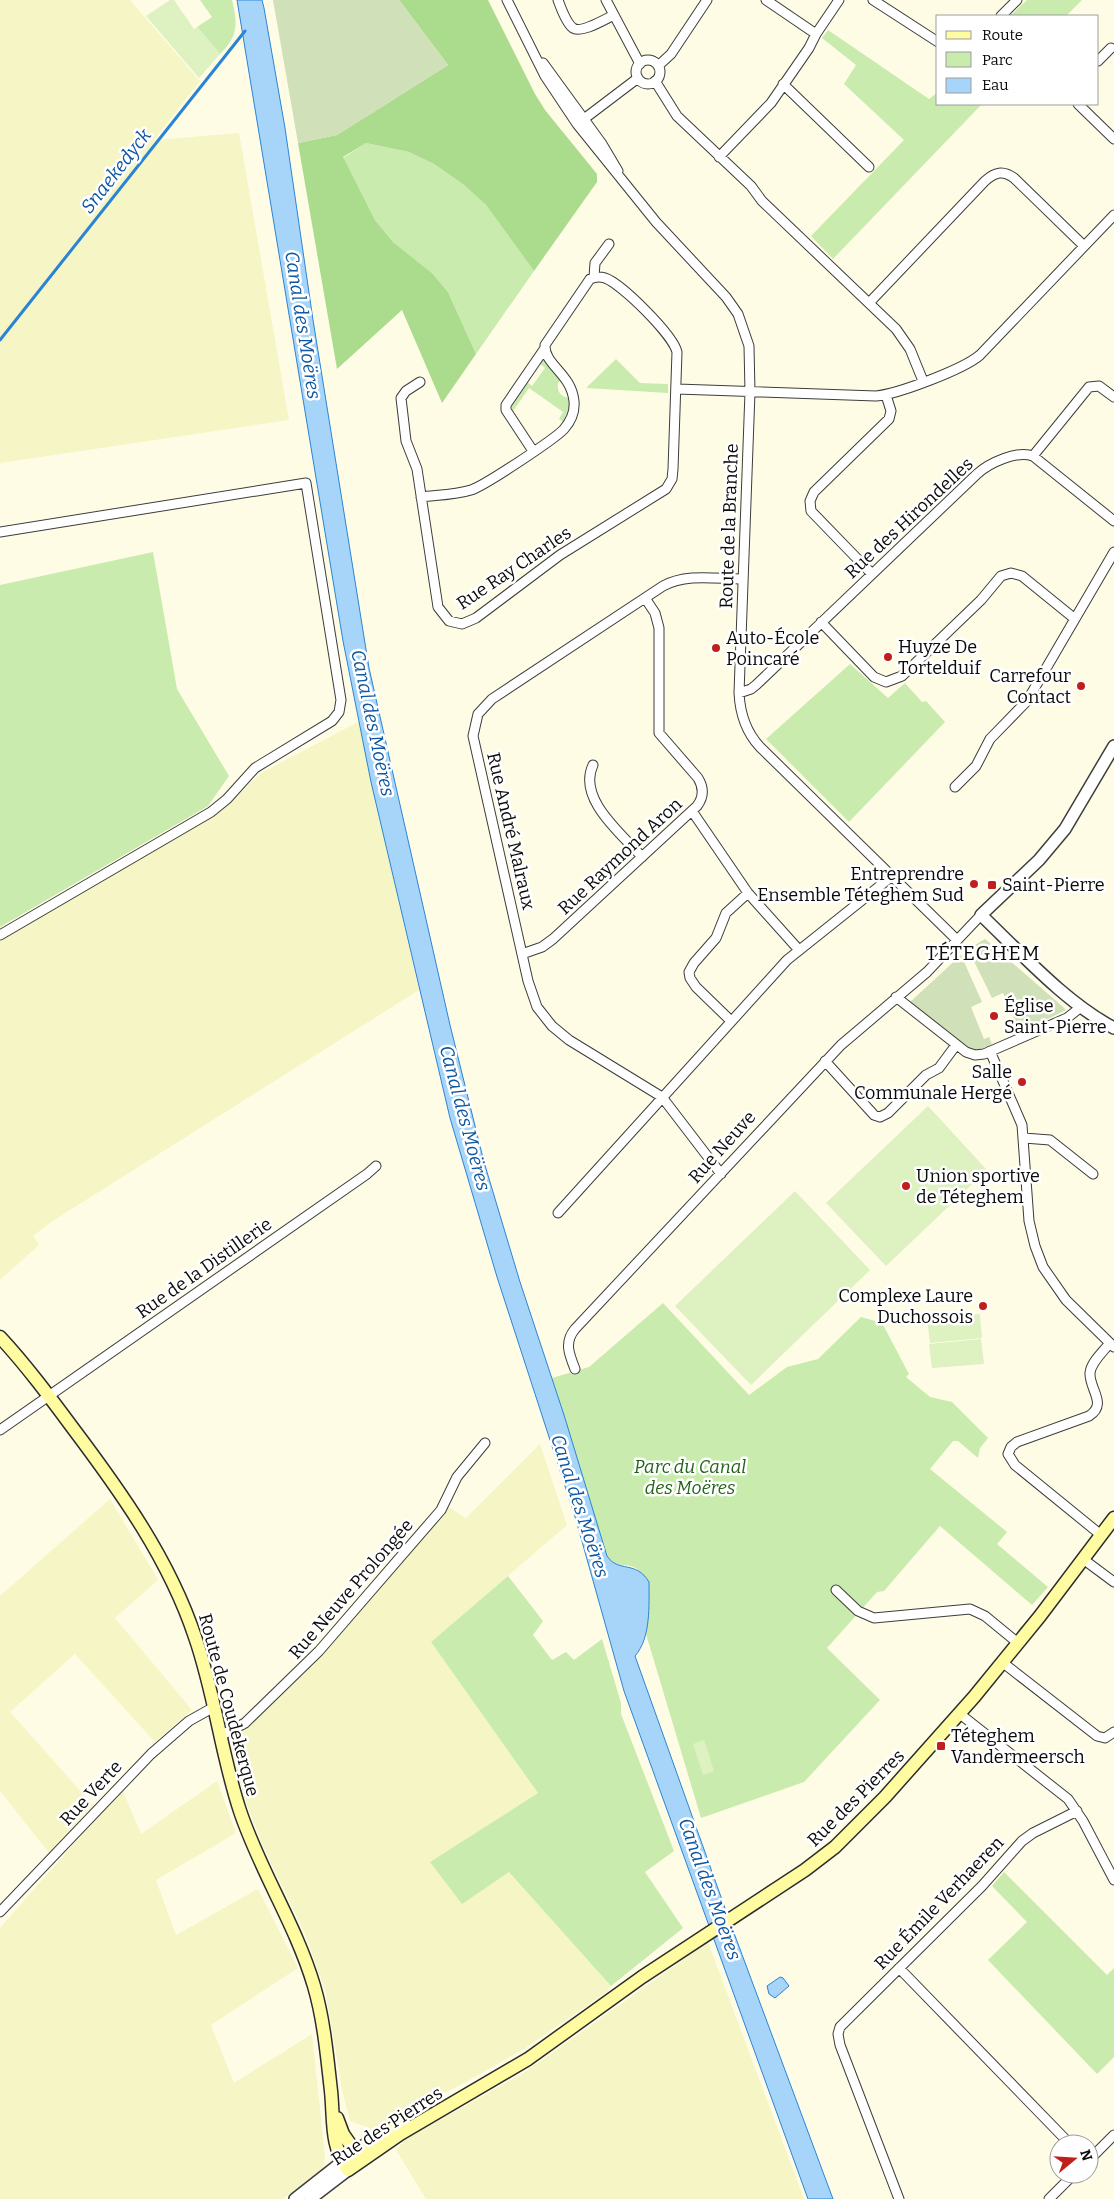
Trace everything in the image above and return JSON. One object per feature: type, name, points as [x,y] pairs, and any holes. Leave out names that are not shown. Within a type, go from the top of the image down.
[{"type":"main road","name":"Route de Coudekerque","points":[[0,1336],[49,1396],[122,1494],[161,1559],[192,1627],[214,1707],[229,1773],[248,1833],[300,1946],[314,1986],[322,2027],[331,2094],[334,2140],[345,2166]]},
{"type":"main road","name":"Rue des Pierres","points":[[345,2166],[358,2156],[400,2134],[556,2040],[642,1976],[817,1862],[847,1836],[960,1714],[1084,1559],[1114,1518]]},
{"type":"main road","name":"Route de Coudekerque","points":[[331,2094],[340,2129],[358,2156]]},
{"type":"street","name":"Route de la Branche","points":[[507,0],[545,76],[628,188],[665,232],[726,297],[738,314],[745,329],[749,346],[750,392],[739,693],[743,719],[757,744],[957,940]]},
{"type":"street","points":[[558,0],[571,26],[577,30],[584,29],[614,14]]},
{"type":"street","points":[[606,0],[640,64]]},
{"type":"street","points":[[658,66],[671,54],[707,0]]},
{"type":"street","points":[[766,0],[816,34]]},
{"type":"street","points":[[719,156],[768,107],[809,48],[839,0]]},
{"type":"street","points":[[873,0],[936,41]]},
{"type":"street","points":[[1002,15],[1017,0]]},
{"type":"street","points":[[1099,61],[1111,48]]},
{"type":"street","points":[[649,61],[658,66],[660,73],[655,82],[646,84],[638,78],[636,71],[640,64],[649,61]]},
{"type":"street","points":[[580,122],[638,78]]},
{"type":"street","points":[[655,82],[677,116],[751,186],[762,201],[902,337],[912,353],[923,381]]},
{"type":"street","points":[[783,84],[869,166]]},
{"type":"street","points":[[1079,105],[1114,139]]},
{"type":"street","points":[[869,303],[985,181],[998,173],[1006,173],[1014,178],[1084,246]]},
{"type":"street","points":[[677,389],[872,397],[886,395],[963,366],[977,357],[1114,215]]},
{"type":"street","points":[[534,450],[506,410],[506,405],[545,348],[547,339],[585,283],[594,277],[595,263],[609,244]]},
{"type":"street","name":"Rue Ray Charles","points":[[420,382],[406,391],[400,403],[406,441],[417,470],[438,607],[449,621],[458,624],[465,623],[498,603],[560,555],[664,492],[673,475],[678,352],[673,341],[628,294],[605,278],[594,277]]},
{"type":"street","points":[[421,497],[475,488],[564,428],[571,418],[574,408],[573,395],[569,382],[549,360],[545,348]]},
{"type":"street","points":[[1114,397],[1099,386],[1089,387],[1033,456],[1114,521]]},
{"type":"street","points":[[872,574],[811,511],[810,501],[814,492],[889,420],[891,411],[886,395]]},
{"type":"street","name":"Rue des Hirondelles","points":[[739,693],[753,688],[983,469],[1018,454],[1033,456]]},
{"type":"street","points":[[0,532],[306,483],[341,700],[339,712],[332,721],[255,768],[215,809],[0,935]]},
{"type":"street","points":[[955,788],[976,766],[990,739],[1027,701],[1114,552]]},
{"type":"street","points":[[821,622],[874,677],[886,682],[902,676],[981,600],[1006,573],[1022,576],[1075,619]]},
{"type":"street","name":"Rue André Malraux","points":[[721,1174],[662,1097],[569,1040],[549,1023],[533,997],[475,746],[474,731],[476,718],[492,698],[667,584],[683,579],[743,579]]},
{"type":"street","name":"Rue Raymond Aron","points":[[522,954],[536,950],[550,942],[692,811],[701,800],[702,787],[696,775],[659,733],[659,628],[655,613],[645,598]]},
{"type":"street","points":[[1114,746],[1065,829],[1039,860],[981,915],[1081,1007],[1114,1028]]},
{"type":"street","points":[[593,766],[589,783],[595,802],[642,857]]},
{"type":"street","points":[[692,811],[748,893],[799,950]]},
{"type":"street","points":[[558,1213],[787,960],[892,877]]},
{"type":"street","points":[[731,1021],[696,987],[690,978],[689,972],[694,963],[716,938],[726,913],[748,893]]},
{"type":"street","name":"Rue Neuve","points":[[575,1369],[568,1346],[573,1332],[825,1061],[850,1037],[933,966],[981,915]]},
{"type":"street","points":[[896,997],[956,1045],[972,1055],[990,1052],[1067,1018],[1081,1007]]},
{"type":"street","points":[[825,1061],[874,1115],[880,1117],[888,1113],[926,1075],[939,1068],[956,1045]]},
{"type":"street","points":[[990,1052],[1021,1120],[1024,1138],[1029,1220],[1033,1240],[1043,1267],[1061,1294],[1112,1346],[1090,1371],[1098,1400],[1095,1411],[1088,1416],[1017,1442],[1011,1447],[1008,1454],[1015,1465],[1101,1535]]},
{"type":"street","points":[[1024,1138],[1043,1139],[1053,1142],[1093,1174]]},
{"type":"street","name":"Rue de la Distillerie","points":[[0,1430],[376,1166]]},
{"type":"street","name":"Rue Neuve Prolongée","points":[[220,1736],[245,1723],[324,1646],[441,1510],[457,1477],[485,1443]]},
{"type":"street","points":[[1084,1559],[1114,1582]]},
{"type":"street","points":[[836,1590],[858,1611],[874,1618],[970,1609],[985,1616],[1018,1643]]},
{"type":"street","points":[[1002,1662],[1097,1736],[1105,1738],[1114,1732]]},
{"type":"street","name":"Rue Verte","points":[[0,1912],[151,1754],[189,1721],[214,1707]]},
{"type":"street","points":[[960,1714],[1060,1792],[1077,1811],[1110,1862],[1114,1880]]},
{"type":"street","name":"Rue Émile Verhaeren","points":[[899,2199],[840,2044],[838,2034],[843,2022],[982,1886],[1022,1841],[1038,1830],[1077,1811]]},
{"type":"street","points":[[899,1968],[1060,2134]]},
{"type":"street","points":[[1099,2150],[1114,2135]]},
{"type":"street","name":"Rue des Pierres","points":[[295,2199],[345,2166]]},
{"type":"street","name":"Rue des Pierres","points":[[310,2199],[345,2166]]},
{"type":"street","points":[[1049,2199],[1064,2184]]},
{"type":"green space","points":[[0,0],[130,0],[200,81],[154,140],[239,133],[289,420],[0,463]]},
{"type":"green space","points":[[170,0],[174,0],[194,29],[197,27],[220,54],[199,78],[146,16]]},
{"type":"green space","points":[[200,0],[232,0],[236,23],[235,29],[230,41],[220,54],[197,27],[212,17]]},
{"type":"green space","points":[[273,0],[399,0],[448,65],[337,135],[298,143]]},
{"type":"green space","points":[[399,0],[488,0],[535,94],[545,110],[597,174],[597,182],[534,271],[486,205],[464,185],[434,164],[409,152],[366,143],[343,157],[375,220],[393,242],[432,273],[448,292],[476,354],[442,403],[402,310],[337,369],[298,143],[337,135],[448,65]]},
{"type":"green space","points":[[1027,0],[1082,0],[1067,15],[1011,15]]},
{"type":"green space","points":[[828,30],[929,99],[936,94],[936,105],[981,105],[833,259],[811,236],[904,140],[844,84],[856,65],[822,38]]},
{"type":"green space","points":[[366,143],[409,152],[434,164],[464,185],[486,205],[534,271],[476,354],[448,292],[432,273],[393,242],[375,220],[343,158]]},
{"type":"green space","points":[[616,359],[640,383],[668,384],[668,393],[586,388]]},
{"type":"green space","points":[[545,360],[562,379],[558,383],[560,394],[570,398],[570,407],[563,422],[559,419],[563,412],[529,388],[513,411],[510,403],[526,381],[532,386],[545,368],[538,362]]},
{"type":"green space","points":[[153,552],[177,689],[229,776],[208,806],[0,927],[0,585]]},
{"type":"green space","points":[[850,664],[888,698],[905,683],[922,702],[926,701],[945,722],[849,822],[766,739]]},
{"type":"green space","points":[[360,721],[371,782],[419,990],[51,1222],[33,1236],[39,1245],[0,1280],[0,939],[218,814],[261,773]]},
{"type":"green space","points":[[985,939],[1066,1010],[1016,1034],[1013,1027],[1017,1025],[1003,993],[992,998],[968,949]]},
{"type":"green space","points":[[961,955],[982,1002],[971,1007],[984,1039],[989,1037],[992,1044],[976,1051],[970,1050],[910,1002]]},
{"type":"green space","name":"Union sportive de Téteghem","points":[[928,1106],[987,1170],[886,1266],[826,1203]]},
{"type":"green space","points":[[795,1191],[870,1270],[751,1385],[675,1306]]},
{"type":"green space","name":"Parc du Canal des Moëres","points":[[663,1303],[749,1395],[787,1367],[818,1359],[861,1317],[882,1323],[909,1374],[906,1377],[930,1397],[952,1402],[988,1438],[980,1448],[978,1458],[958,1441],[953,1441],[930,1469],[1007,1532],[997,1544],[1048,1587],[1032,1605],[940,1526],[884,1591],[877,1592],[827,1648],[880,1700],[804,1782],[701,1818],[646,1634],[649,1582],[637,1569],[614,1563],[607,1556],[552,1378],[589,1367]]},
{"type":"green space","points":[[980,1314],[982,1338],[930,1343],[927,1319]]},
{"type":"green space","points":[[981,1339],[984,1364],[932,1368],[929,1344]]},
{"type":"green space","points":[[540,1444],[567,1525],[431,1642],[538,1793],[430,1862],[509,1872],[611,1986],[607,1992],[524,2049],[464,2083],[372,2129],[350,2121],[343,2094],[325,1990],[305,1934],[262,1844],[246,1802],[231,1749],[232,1738],[334,1642],[448,1507],[466,1518]]},
{"type":"green space","points":[[110,1499],[158,1580],[115,1618],[192,1710],[155,1742],[75,1654],[10,1712],[93,1805],[49,1853],[0,1791],[0,1596]]},
{"type":"green space","points":[[508,1576],[543,1621],[533,1635],[552,1660],[566,1652],[574,1660],[602,1639],[621,1703],[621,1714],[674,1851],[645,1872],[683,1928],[611,1986],[509,1872],[462,1904],[430,1862],[538,1793],[431,1642]]},
{"type":"green space","points":[[704,1740],[714,1771],[703,1775],[693,1744]]},
{"type":"green space","points":[[217,1781],[236,1833],[156,1880],[176,1935],[258,1889],[298,1968],[211,2025],[234,2083],[312,2034],[325,2156],[323,2168],[283,2199],[0,2199],[0,1928],[122,1789],[141,1834]]},
{"type":"green space","points":[[1004,1872],[1107,1975],[1114,1968],[1114,2057],[1097,2074],[988,1960],[1027,1922],[992,1886]]},
{"type":"green space","points":[[708,1942],[804,2199],[426,2199],[396,2150],[406,2139],[525,2072]]},
{"type":"water","name":"Canal des Moëres","points":[[237,0],[262,0],[264,8],[285,128],[313,320],[369,668],[450,1025],[484,1162],[607,1556],[616,1564],[638,1571],[649,1582],[648,1621],[644,1640],[635,1656],[731,1925],[833,2199],[808,2199],[624,1691],[576,1520],[497,1277],[450,1118],[371,782],[343,641]]},
{"type":"water","points":[[780,1977],[789,1986],[775,1998],[769,1994],[767,1986]]},
{"type":"waterway","name":"Snaekedyck","points":[[0,340],[245,31]]},
{"type":"place","name":"Auto-École Poincaré","points":[[716,648]]},
{"type":"place","name":"Huyze De Tortelduif","points":[[888,657]]},
{"type":"place","name":"Carrefour Contact","points":[[1081,686]]},
{"type":"place","name":"Entreprendre Ensemble Téteghem Sud","points":[[974,884]]},
{"type":"place","name":"Saint-Pierre","points":[[992,885]]},
{"type":"place","name":"Église Saint-Pierre","points":[[994,1016]]},
{"type":"place","name":"Salle Communale Hergé","points":[[1022,1082]]},
{"type":"place","name":"Union sportive de Téteghem","points":[[906,1186]]},
{"type":"place","name":"Complexe Laure Duchossois","points":[[983,1306]]},
{"type":"place","name":"Téteghem Vandermeersch","points":[[941,1746]]},
{"type":"district","name":"TÉTEGHEM","points":[[983,953]]}]
